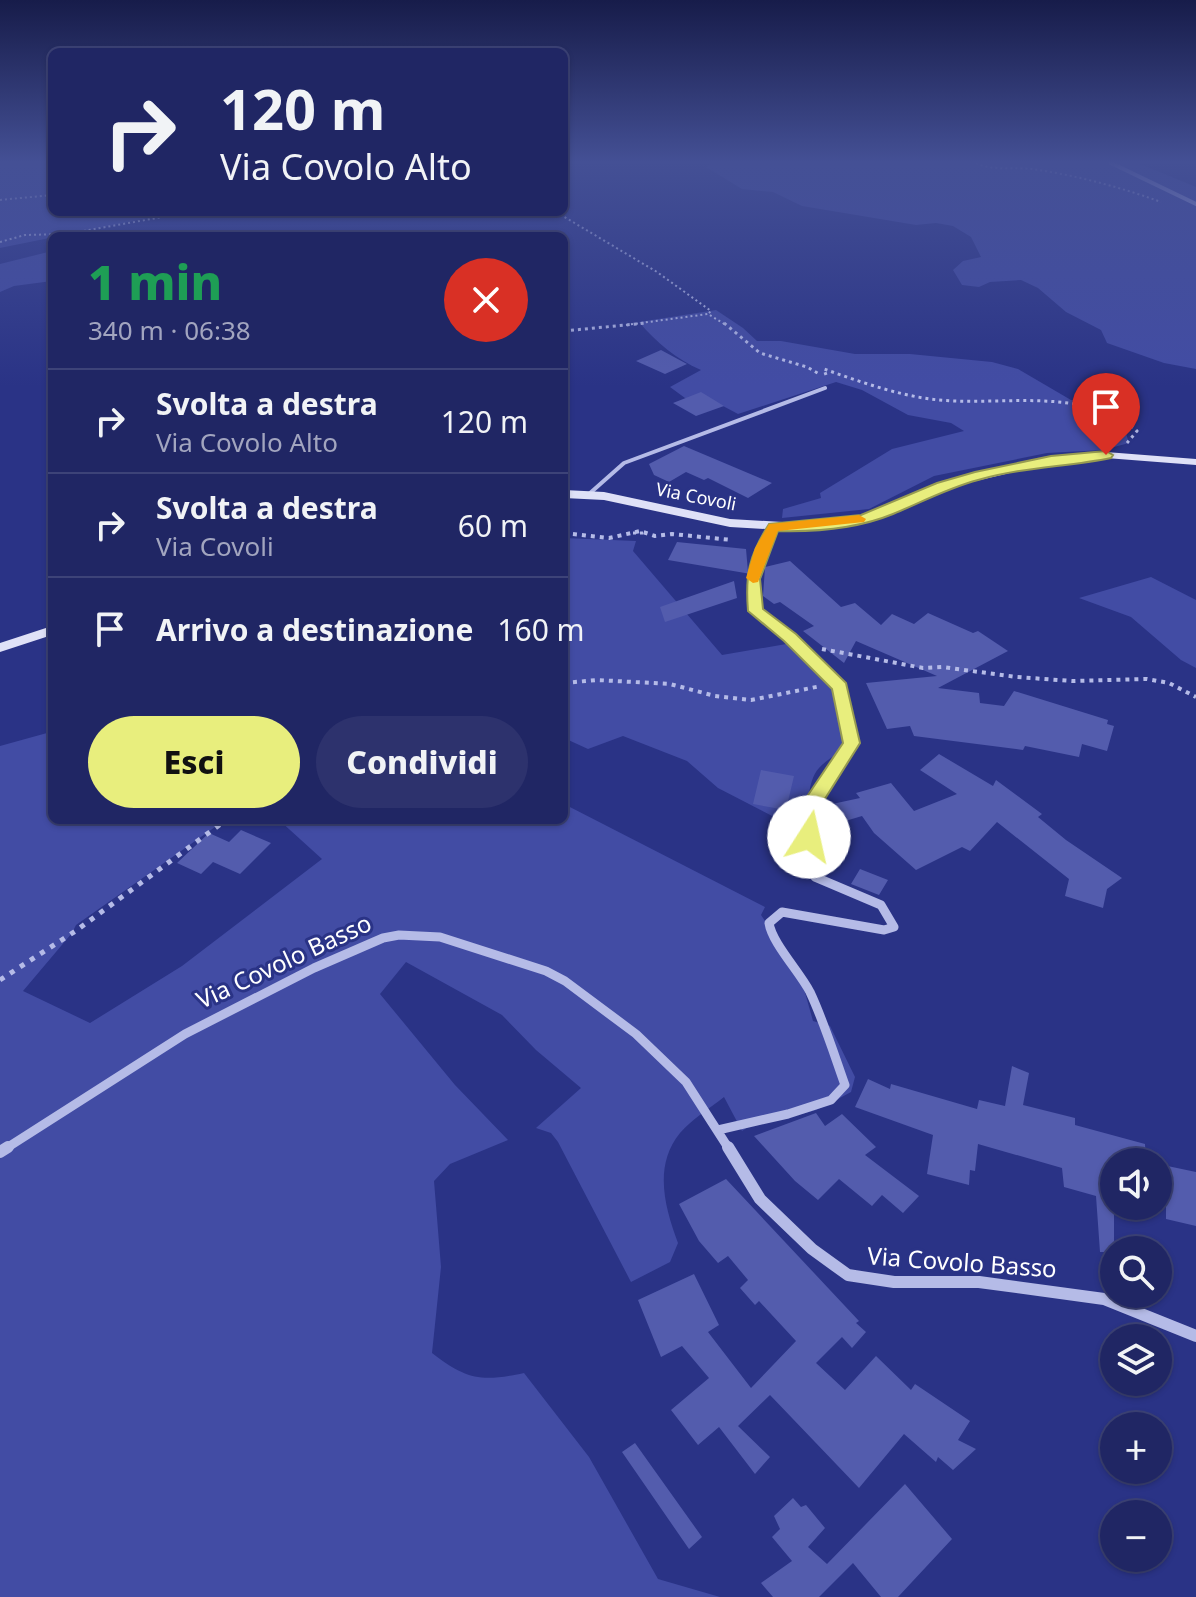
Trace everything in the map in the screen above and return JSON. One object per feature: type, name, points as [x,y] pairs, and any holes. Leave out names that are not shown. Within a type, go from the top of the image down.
[{"type":"street","name":"Via Covoli","points":[[568,494],[589,494],[679,514],[774,527],[799,527],[862,519],[886,512],[942,486],[1042,462],[1106,455],[1196,462]]},
{"type":"street","points":[[718,1130],[788,1114],[831,1100],[845,1085],[816,1002],[793,960],[770,936],[769,923],[782,912],[884,930],[894,927],[881,905],[815,877],[806,855],[814,801],[852,743],[840,687],[790,637],[756,611],[753,579],[774,527]]},
{"type":"street","points":[[0,648],[48,631]]},
{"type":"street","name":"Via Covolo Basso","points":[[0,1152],[185,1034],[361,945],[399,935],[425,935],[451,939],[546,971],[565,981],[660,1055],[686,1082],[760,1199],[812,1249],[848,1275],[894,1282],[979,1282],[1104,1299],[1196,1336]]},
{"type":"lane","points":[[589,494],[624,463],[825,388]]},
{"type":"path","points":[[568,331],[703,317],[711,311],[657,272],[599,238]]},
{"type":"path","points":[[708,314],[719,317],[739,339],[758,352],[813,369],[821,375],[825,388]]},
{"type":"path","points":[[825,388],[828,385],[824,369],[857,382],[933,399],[1066,403],[1097,407],[1122,418],[1137,431],[1121,447],[1106,455]]},
{"type":"path","points":[[568,533],[609,538],[640,531],[655,536],[672,534],[733,540]]},
{"type":"path","points":[[790,637],[818,648],[923,668],[942,667],[974,673],[1072,681],[1147,679],[1169,683],[1196,697]]},
{"type":"path","points":[[568,683],[597,680],[670,684],[715,696],[751,700],[835,682]]},
{"type":"path","points":[[0,980],[77,930],[220,824]]},
{"type":"shaded area","points":[[0,238],[48,238],[48,238],[0,248]]},
{"type":"shaded area","points":[[971,238],[1196,238],[1196,369],[1164,363],[1107,343],[1101,330],[1066,312],[1038,288],[1021,280],[990,282],[979,287],[962,285],[953,270],[963,261],[981,257]]},
{"type":"shaded area","points":[[48,252],[48,282],[14,286],[0,292],[0,264]]},
{"type":"shaded area","points":[[716,310],[757,341],[781,341],[855,354],[910,354],[992,362],[1018,369],[1071,400],[1086,402],[1095,411],[1115,416],[1122,423],[1129,443],[1103,450],[1047,453],[934,476],[869,509],[782,518],[783,509],[821,498],[820,493],[892,449],[964,431],[951,423],[908,415],[862,390],[836,382],[738,414],[723,406],[685,398],[670,387],[701,370],[667,350],[639,322]]},
{"type":"shaded area","points":[[568,538],[636,541],[633,551],[722,655],[792,643],[836,680],[848,741],[815,774],[805,833],[718,788],[687,761],[623,736],[588,749],[568,740]]},
{"type":"shaded area","points":[[1151,577],[1196,600],[1196,668],[1181,660],[1131,617],[1079,598]]},
{"type":"shaded area","points":[[47,733],[48,824],[219,824],[76,925],[23,991],[90,1023],[182,966],[322,859],[283,824],[568,824],[568,806],[765,907],[761,915],[799,971],[813,1021],[830,1026],[855,1077],[851,1092],[816,1110],[769,1119],[742,1131],[724,1097],[690,1123],[672,1146],[664,1173],[666,1202],[678,1243],[670,1262],[631,1282],[558,1142],[551,1133],[536,1128],[581,1088],[536,1050],[502,1015],[406,962],[380,994],[455,1085],[508,1140],[450,1164],[434,1181],[441,1267],[432,1353],[465,1374],[485,1378],[524,1373],[589,1457],[658,1579],[720,1597],[0,1597],[0,746]]},
{"type":"building","points":[[661,350],[687,364],[665,374],[636,361]]},
{"type":"building","points":[[701,392],[724,406],[696,416],[673,403]]},
{"type":"building","points":[[684,446],[772,483],[748,498],[708,478],[704,480],[686,472],[669,482],[654,475],[649,464]]},
{"type":"building","points":[[677,542],[746,549],[748,572],[751,574],[668,560]]},
{"type":"building","points":[[790,561],[841,607],[855,603],[881,625],[892,614],[914,624],[928,613],[973,633],[978,631],[1008,651],[938,688],[979,693],[980,703],[1004,706],[1014,691],[1108,720],[1107,724],[1114,726],[1107,751],[1082,744],[1079,757],[1025,746],[1023,750],[914,736],[910,726],[887,729],[866,683],[937,676],[856,641],[844,663],[803,631],[814,626],[780,602],[774,604],[763,596],[765,567]]},
{"type":"building","points":[[734,581],[737,598],[665,622],[660,607]]},
{"type":"building","points":[[939,754],[993,786],[996,780],[1042,814],[1038,817],[1066,840],[1122,878],[1107,889],[1103,908],[1065,896],[1069,879],[997,822],[970,851],[962,847],[916,870],[874,833],[862,816],[822,828],[823,806],[860,798],[856,793],[891,783],[914,811],[957,794],[920,770]]},
{"type":"building","points":[[761,770],[794,776],[786,810],[753,804]]},
{"type":"building","points":[[241,830],[271,843],[240,874],[213,862],[201,874],[177,863],[209,833],[229,842]]},
{"type":"building","points":[[860,869],[888,880],[879,895],[851,884]]},
{"type":"building","points":[[1012,1066],[1029,1073],[1023,1105],[1075,1118],[1075,1125],[1145,1144],[1145,1148],[1100,1148],[1100,1220],[1114,1220],[1114,1236],[1100,1236],[1100,1252],[1096,1196],[1064,1187],[1062,1168],[978,1144],[975,1171],[970,1170],[969,1185],[927,1174],[933,1135],[855,1107],[868,1079],[890,1089],[891,1084],[977,1109],[979,1100],[1005,1106]]},
{"type":"building","points":[[816,1113],[825,1126],[842,1114],[876,1147],[865,1155],[919,1196],[903,1213],[882,1195],[872,1206],[839,1179],[818,1200],[795,1181],[754,1136]]},
{"type":"building","points":[[1172,1167],[1196,1172],[1196,1226],[1170,1220]]},
{"type":"building","points":[[726,1179],[866,1332],[852,1348],[842,1337],[816,1363],[845,1390],[876,1356],[911,1390],[915,1384],[970,1421],[958,1440],[976,1449],[953,1470],[938,1457],[936,1462],[904,1434],[859,1488],[770,1395],[738,1426],[770,1457],[755,1474],[719,1427],[698,1445],[671,1410],[709,1378],[682,1346],[661,1357],[638,1300],[694,1274],[719,1325],[708,1332],[751,1388],[796,1341],[759,1301],[755,1305],[740,1288],[748,1280],[728,1256],[718,1263],[699,1241],[679,1204]]},
{"type":"building","points":[[635,1443],[702,1537],[689,1549],[622,1452]]},
{"type":"building","points":[[905,1484],[952,1539],[898,1597],[881,1597],[853,1563],[819,1597],[773,1597],[761,1583],[792,1561],[772,1537],[780,1529],[774,1516],[793,1498],[801,1507],[806,1505],[825,1528],[808,1547],[827,1564]]},
{"type":"slow traffic","points":[[753,578],[774,527],[859,519]]},
{"type":"route","points":[[809,837],[814,801],[819,790],[852,743],[840,687],[790,637],[756,611],[753,579],[774,527],[862,519],[886,512],[942,486],[979,475],[1051,460],[1106,455]]}]
